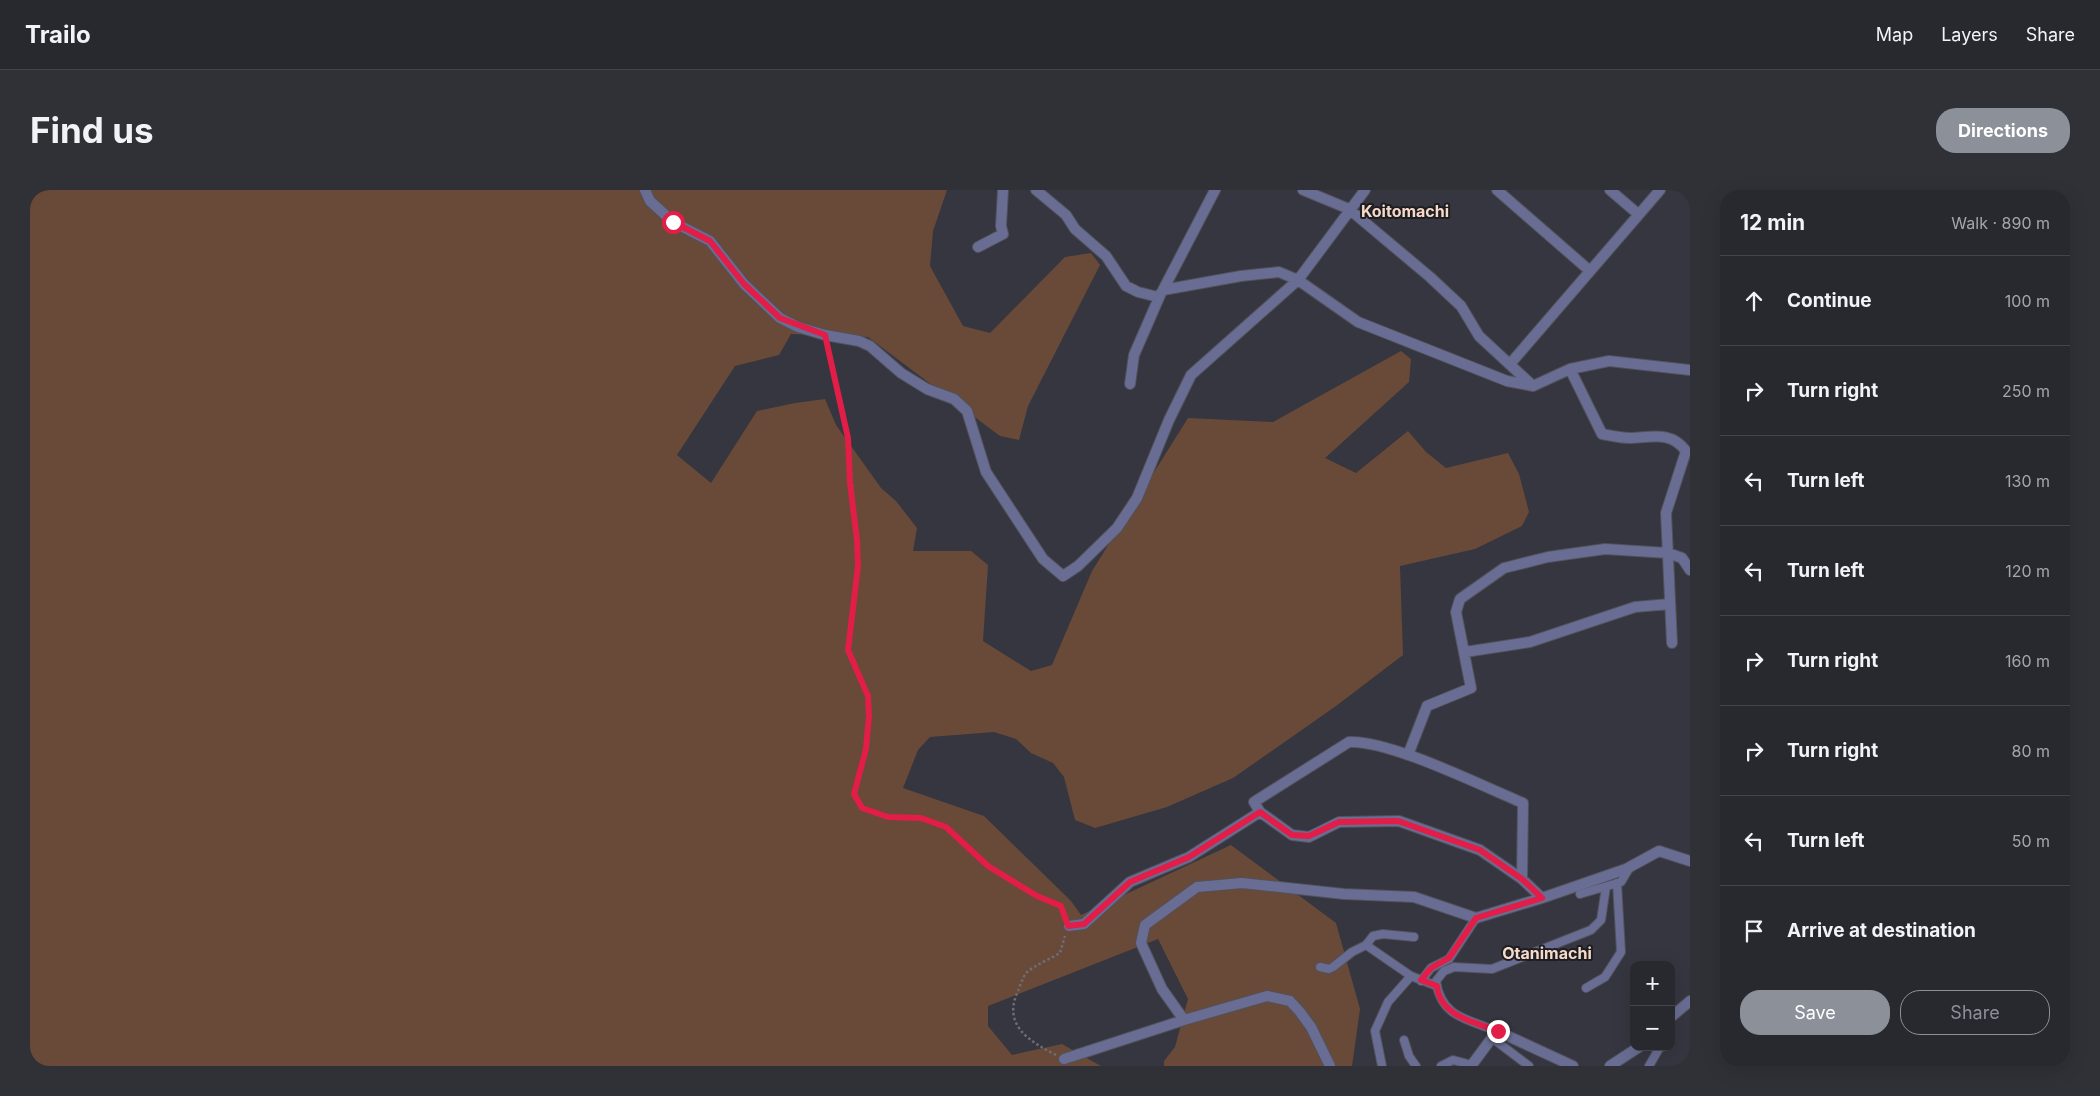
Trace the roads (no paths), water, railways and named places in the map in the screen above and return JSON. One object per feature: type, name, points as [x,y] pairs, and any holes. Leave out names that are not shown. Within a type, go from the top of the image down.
[{"type":"street","points":[[645,190],[650,201],[673,222],[710,241],[744,284],[780,318],[825,335],[859,341],[870,346],[901,373],[927,389],[954,399],[966,411],[986,472],[1042,559],[1063,576],[1078,566],[1116,528],[1137,498],[1169,420],[1192,376],[1298,280],[1365,190]]},
{"type":"street","points":[[978,247],[1003,234],[1000,226],[1003,190]]},
{"type":"street","points":[[1036,190],[1066,215],[1075,229],[1106,256],[1126,286],[1138,292],[1160,294],[1242,276],[1279,272],[1298,280],[1358,322],[1507,382],[1533,386],[1570,369],[1609,361],[1690,370]]},
{"type":"street","points":[[1130,384],[1134,355],[1142,334],[1151,320],[1160,294],[1215,190]]},
{"type":"street","points":[[1302,190],[1349,209],[1461,306],[1479,336],[1533,386]]},
{"type":"street","points":[[1497,190],[1590,271]]},
{"type":"street","points":[[1610,190],[1638,214]]},
{"type":"street","points":[[1510,364],[1660,190]]},
{"type":"street","points":[[1570,369],[1602,434],[1628,438],[1665,436],[1679,442],[1686,451],[1666,513],[1672,643]]},
{"type":"street","points":[[1408,755],[1427,706],[1471,688],[1456,612],[1460,599],[1504,568],[1548,557],[1605,549],[1668,553],[1682,558],[1690,570]]},
{"type":"street","points":[[1465,652],[1530,642],[1635,607],[1670,604]]},
{"type":"street","points":[[1522,879],[1523,804],[1408,755],[1359,741],[1349,742],[1254,802],[1260,812],[1292,835],[1309,836],[1339,822],[1398,821],[1480,850],[1522,879],[1542,898]]},
{"type":"street","points":[[1068,926],[1084,924],[1130,882],[1189,857],[1260,812]]},
{"type":"street","points":[[1184,1020],[1162,989],[1141,943],[1145,926],[1197,887],[1242,883],[1344,894],[1414,897],[1476,918],[1542,898],[1630,867],[1659,851],[1690,861]]},
{"type":"street","points":[[1064,1059],[1184,1020],[1267,996],[1290,1001],[1311,1027],[1330,1066]]},
{"type":"street","points":[[1675,1016],[1690,1000]]},
{"type":"street","points":[[1471,1065],[1495,1035],[1573,1066]]},
{"type":"street","points":[[1610,1066],[1635,1051]]},
{"type":"lane","points":[[1580,894],[1621,882],[1630,867]]},
{"type":"lane","points":[[1586,988],[1605,977],[1621,952],[1617,883]]},
{"type":"lane","points":[[1529,1066],[1495,1035],[1452,1014],[1442,1003],[1436,980],[1444,971],[1454,967],[1492,969],[1591,930],[1601,920],[1606,887]]},
{"type":"lane","points":[[1421,980],[1431,968],[1449,958],[1476,918]]},
{"type":"lane","points":[[1320,967],[1329,969],[1352,952],[1366,945],[1373,936],[1414,937]]},
{"type":"lane","points":[[1366,945],[1411,976],[1437,986]]},
{"type":"lane","points":[[1382,1066],[1375,1031],[1388,1002],[1411,976]]},
{"type":"lane","points":[[1404,1040],[1408,1056],[1416,1066]]},
{"type":"lane","points":[[1649,1066],[1658,1051]]},
{"type":"lane","points":[[1442,1066],[1453,1060],[1471,1065]]},
{"type":"district","name":"Koitomachi","points":[[1405,211]]},
{"type":"district","name":"Otanimachi","points":[[1547,953]]}]
